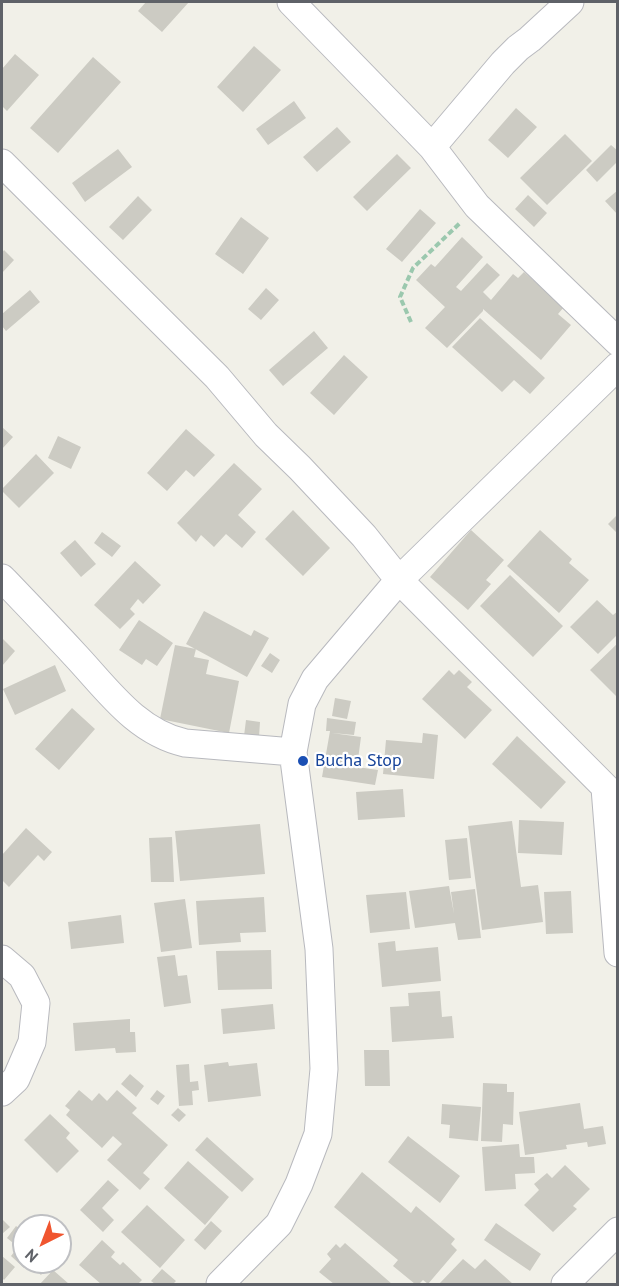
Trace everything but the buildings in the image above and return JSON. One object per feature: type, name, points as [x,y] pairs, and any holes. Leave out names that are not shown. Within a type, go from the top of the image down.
[{"type":"street","points":[[291,2],[432,147],[477,206],[618,342]]},
{"type":"street","points":[[432,147],[503,63],[570,2]]},
{"type":"street","points":[[2,163],[217,377],[266,435],[364,536],[399,580],[611,794],[618,953]]},
{"type":"street","points":[[220,1284],[279,1224],[299,1184],[318,1134],[324,1069],[319,949],[293,752],[302,704],[315,679],[399,580],[618,366]]},
{"type":"street","points":[[2,578],[124,709],[149,728],[185,743],[293,752]]},
{"type":"street","points":[[2,959],[22,976],[36,1002],[32,1042],[16,1079],[2,1092]]},
{"type":"street","points":[[572,1282],[618,1231]]},
{"type":"path","points":[[411,322],[400,297],[413,268],[477,206]]},
{"type":"place","name":"Bucha Stop","points":[[303,761]]}]
